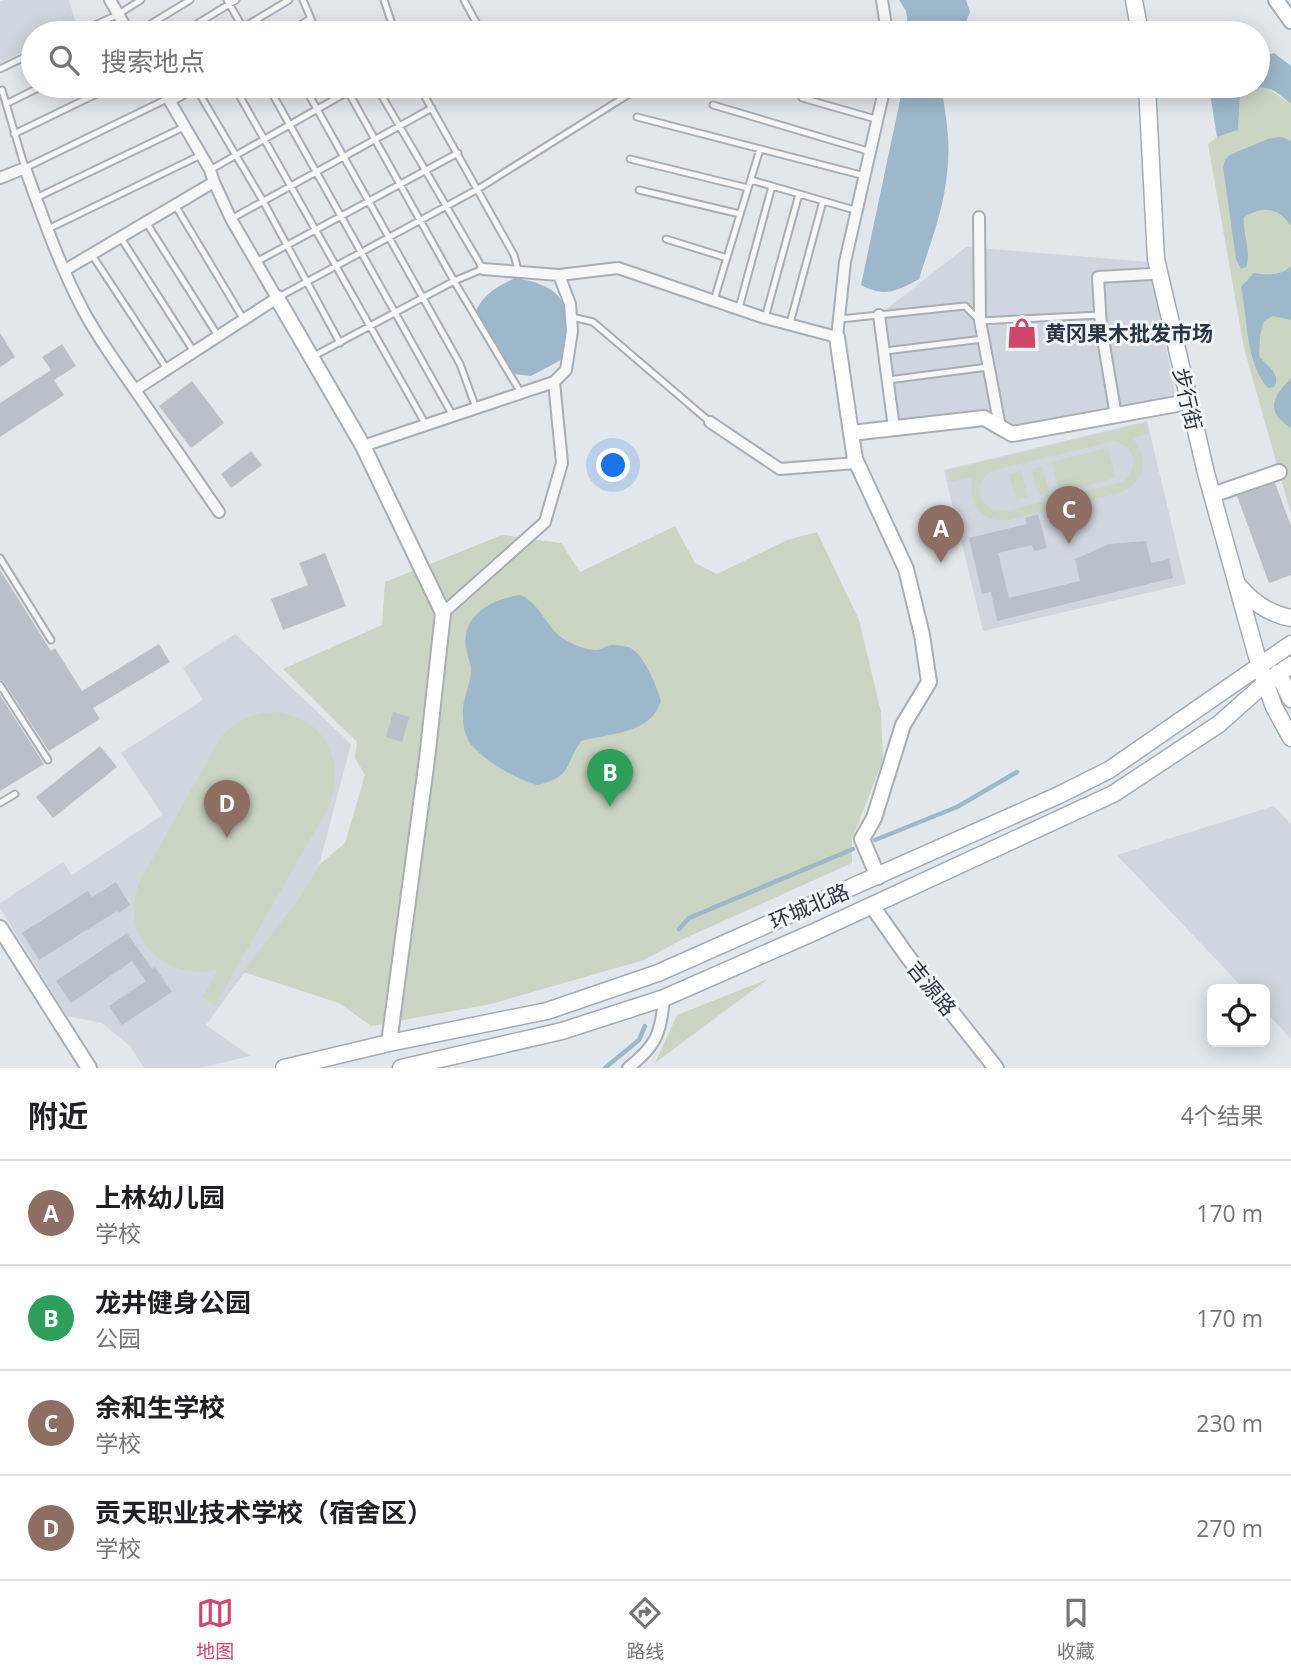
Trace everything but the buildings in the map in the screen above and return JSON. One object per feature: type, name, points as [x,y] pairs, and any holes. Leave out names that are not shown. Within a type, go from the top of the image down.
[{"type":"main road","points":[[1134,0],[1138,21]]},
{"type":"main road","name":"步行街","points":[[1148,98],[1156,259],[1206,472],[1259,664],[1274,707],[1291,738]]},
{"type":"main road","points":[[1237,583],[1268,611],[1291,618]]},
{"type":"main road","name":"环城北路","points":[[284,1068],[389,1042],[547,1011],[658,973],[878,877],[1109,770],[1291,644]]},
{"type":"main road","points":[[1284,669],[1291,699]]},
{"type":"main road","name":"环城北路","points":[[401,1068],[562,1031],[664,998],[872,906],[1113,794],[1219,724],[1284,669]]},
{"type":"main road","points":[[878,877],[888,898]]},
{"type":"main road","points":[[389,1042],[394,1068]]},
{"type":"street","points":[[110,0],[121,21]]},
{"type":"street","points":[[882,0],[885,21]]},
{"type":"street","points":[[1276,0],[1291,21]]},
{"type":"street","points":[[167,98],[210,170],[230,219],[363,446],[443,612],[427,759],[389,1042]]},
{"type":"street","points":[[878,877],[862,839],[874,818],[904,725],[929,682],[922,635],[906,569],[856,463],[837,337],[845,262],[879,120],[880,98]]},
{"type":"street","points":[[0,178],[25,168],[83,309],[219,512]]},
{"type":"street","points":[[65,270],[214,182]]},
{"type":"street","points":[[979,217],[980,321],[1000,427]]},
{"type":"street","points":[[483,269],[559,275],[618,268],[765,318],[837,337]]},
{"type":"street","points":[[1116,416],[1100,315],[1098,277],[1151,274]]},
{"type":"street","points":[[363,446],[554,382],[566,370],[572,331],[570,303],[559,275]]},
{"type":"street","points":[[135,390],[277,298]]},
{"type":"street","points":[[879,315],[894,428]]},
{"type":"street","points":[[443,612],[545,522],[562,463],[554,382]]},
{"type":"street","points":[[851,433],[984,418],[1012,434],[1177,404]]},
{"type":"street","points":[[710,422],[780,469],[856,463]]},
{"type":"street","points":[[1215,494],[1279,472]]},
{"type":"street","name":"吉源路","points":[[872,906],[908,957],[996,1068]]},
{"type":"street","points":[[0,928],[89,1068]]},
{"type":"street","points":[[628,1068],[648,1052],[660,1029],[664,998]]},
{"type":"lane","points":[[104,21],[141,0]]},
{"type":"lane","points":[[156,21],[190,0]]},
{"type":"lane","points":[[200,21],[228,2],[236,0]]},
{"type":"lane","points":[[258,21],[289,0]]},
{"type":"lane","points":[[303,0],[310,19],[307,21]]},
{"type":"lane","points":[[384,0],[391,21]]},
{"type":"lane","points":[[464,0],[475,21]]},
{"type":"lane","points":[[228,2],[240,21]]},
{"type":"lane","points":[[0,69],[21,59]]},
{"type":"lane","points":[[1,88],[25,168],[175,98]]},
{"type":"lane","points":[[6,104],[21,96]]},
{"type":"lane","points":[[14,134],[88,98]]},
{"type":"lane","points":[[204,98],[340,343]]},
{"type":"lane","points":[[241,98],[426,425]]},
{"type":"lane","points":[[275,98],[453,416]]},
{"type":"lane","points":[[311,98],[425,298],[460,364],[476,408]]},
{"type":"lane","points":[[210,170],[332,98]]},
{"type":"lane","points":[[351,98],[454,281],[521,393]]},
{"type":"lane","points":[[312,358],[454,281],[483,269],[383,98]]},
{"type":"lane","points":[[426,98],[514,255],[519,272]]},
{"type":"lane","points":[[277,298],[478,189],[623,98]]},
{"type":"lane","points":[[802,98],[879,120]]},
{"type":"lane","points":[[713,105],[871,152]]},
{"type":"lane","points":[[230,219],[432,108]]},
{"type":"lane","points":[[637,117],[865,176]]},
{"type":"lane","points":[[36,198],[184,127]]},
{"type":"lane","points":[[713,300],[760,149]]},
{"type":"lane","points":[[256,262],[458,153]]},
{"type":"lane","points":[[48,229],[201,155]]},
{"type":"lane","points":[[630,159],[748,188]]},
{"type":"lane","points":[[751,180],[858,211]]},
{"type":"lane","points":[[739,309],[772,186]]},
{"type":"lane","points":[[639,190],[740,214]]},
{"type":"lane","points":[[765,318],[799,194]]},
{"type":"lane","points":[[789,324],[823,201]]},
{"type":"lane","points":[[175,205],[244,320]]},
{"type":"lane","points":[[146,222],[218,336]]},
{"type":"lane","points":[[121,238],[194,352]]},
{"type":"lane","points":[[666,239],[727,257]]},
{"type":"lane","points":[[92,255],[167,369]]},
{"type":"lane","points":[[839,319],[965,306],[980,321],[1100,315]]},
{"type":"lane","points":[[571,317],[593,322],[710,422]]},
{"type":"lane","points":[[884,351],[982,339]]},
{"type":"lane","points":[[887,380],[988,367]]},
{"type":"lane","points":[[0,558],[51,640]]},
{"type":"lane","points":[[0,685],[48,760]]},
{"type":"lane","points":[[0,802],[15,794]]},
{"type":"shaded area","points":[[69,0],[75,21],[21,21],[21,53],[0,63],[0,1]]},
{"type":"shaded area","name":"黄冈果木批发市场","points":[[966,247],[1150,262],[1177,404],[1012,434],[984,418],[894,428],[879,315]]},
{"type":"shaded area","points":[[1147,421],[1186,584],[983,631],[944,470]]},
{"type":"shaded area","points":[[235,634],[351,744],[319,865],[299,898],[206,1025],[250,1056],[200,1068],[144,1068],[130,1046],[102,1023],[67,1016],[0,908],[0,903],[63,862],[72,875],[163,815],[121,753],[203,700],[183,668]]},
{"type":"shaded area","points":[[1274,806],[1291,824],[1291,1039],[1270,1016],[1270,984],[1239,984],[1117,855]]},
{"type":"green space","points":[[1270,90],[1291,104],[1291,514],[1244,348],[1208,144],[1217,137],[1238,130],[1240,98],[1270,98]]},
{"type":"green space","points":[[1145,423],[1148,434],[1132,438],[1142,453],[1143,461],[1140,477],[1128,489],[1008,520],[990,518],[978,509],[972,495],[973,477],[949,482],[947,471]],"holes":[[[1115,441],[1129,448],[1134,461],[1130,476],[1122,482],[1006,511],[991,509],[981,499],[982,482],[986,475],[994,470]]]},
{"type":"green space","points":[[1108,448],[1115,478],[1059,492],[1052,462]]},
{"type":"green space","points":[[1042,466],[1049,492],[1038,495],[1031,469]]},
{"type":"green space","points":[[1021,471],[1028,497],[1016,500],[1009,474]]},
{"type":"green space","points":[[675,526],[695,563],[717,574],[787,540],[817,532],[859,620],[881,712],[883,760],[852,839],[852,863],[681,940],[644,960],[491,1004],[371,1026],[339,1003],[243,972],[299,898],[319,865],[345,843],[365,775],[355,758],[357,742],[283,669],[382,625],[385,582],[502,535],[561,543],[580,572]]},
{"type":"green space","points":[[277,712],[310,724],[321,735],[334,761],[333,793],[327,810],[215,1005],[202,998],[218,970],[197,972],[178,969],[149,950],[139,935],[134,918],[135,899],[141,879],[221,737],[246,718]]},
{"type":"green space","points":[[768,979],[655,1063],[677,1015]]},
{"type":"water","points":[[899,0],[966,0],[970,12],[966,21],[907,21],[906,11]]},
{"type":"water","points":[[1274,53],[1291,66],[1291,104],[1270,89],[1270,54]]},
{"type":"water","points":[[900,98],[943,98],[948,140],[945,186],[936,226],[919,279],[897,290],[884,292],[861,285]]},
{"type":"water","points":[[1211,98],[1240,98],[1238,130],[1217,137]]},
{"type":"water","points":[[1282,137],[1291,141],[1291,226],[1281,215],[1270,210],[1258,211],[1244,217],[1248,261],[1246,267],[1241,269],[1236,259],[1223,167],[1225,160],[1230,155],[1270,138]]},
{"type":"water","points":[[1291,266],[1291,320],[1273,316],[1264,321],[1260,336],[1259,356],[1276,378],[1274,387],[1268,388],[1251,353],[1241,287],[1254,273],[1278,273]]},
{"type":"water","points":[[515,278],[547,287],[557,295],[566,315],[567,328],[561,360],[531,376],[514,374],[475,313],[491,292]]},
{"type":"water","points":[[1291,378],[1291,428],[1277,416],[1274,404],[1279,392]]},
{"type":"water","points":[[520,595],[532,603],[555,632],[573,644],[593,650],[612,645],[634,650],[649,670],[661,701],[656,712],[638,726],[616,734],[581,741],[563,773],[538,785],[511,774],[483,756],[468,740],[463,723],[463,705],[471,669],[466,648],[468,626],[489,605]]},
{"type":"waterway","points":[[875,840],[957,807],[1017,772]]},
{"type":"waterway","points":[[679,929],[689,918],[853,849]]},
{"type":"waterway","points":[[605,1068],[639,1040],[645,1026]]},
{"type":"place","name":"黄冈果木批发市场","points":[[1022,333]]},
{"type":"place","name":"余和生学校","points":[[1069,544]]},
{"type":"place","name":"上林幼儿园","points":[[941,563]]},
{"type":"place","name":"龙井健身公园","points":[[610,807]]},
{"type":"place","name":"贡天职业技术学校（宿舍区）","points":[[227,838]]}]
